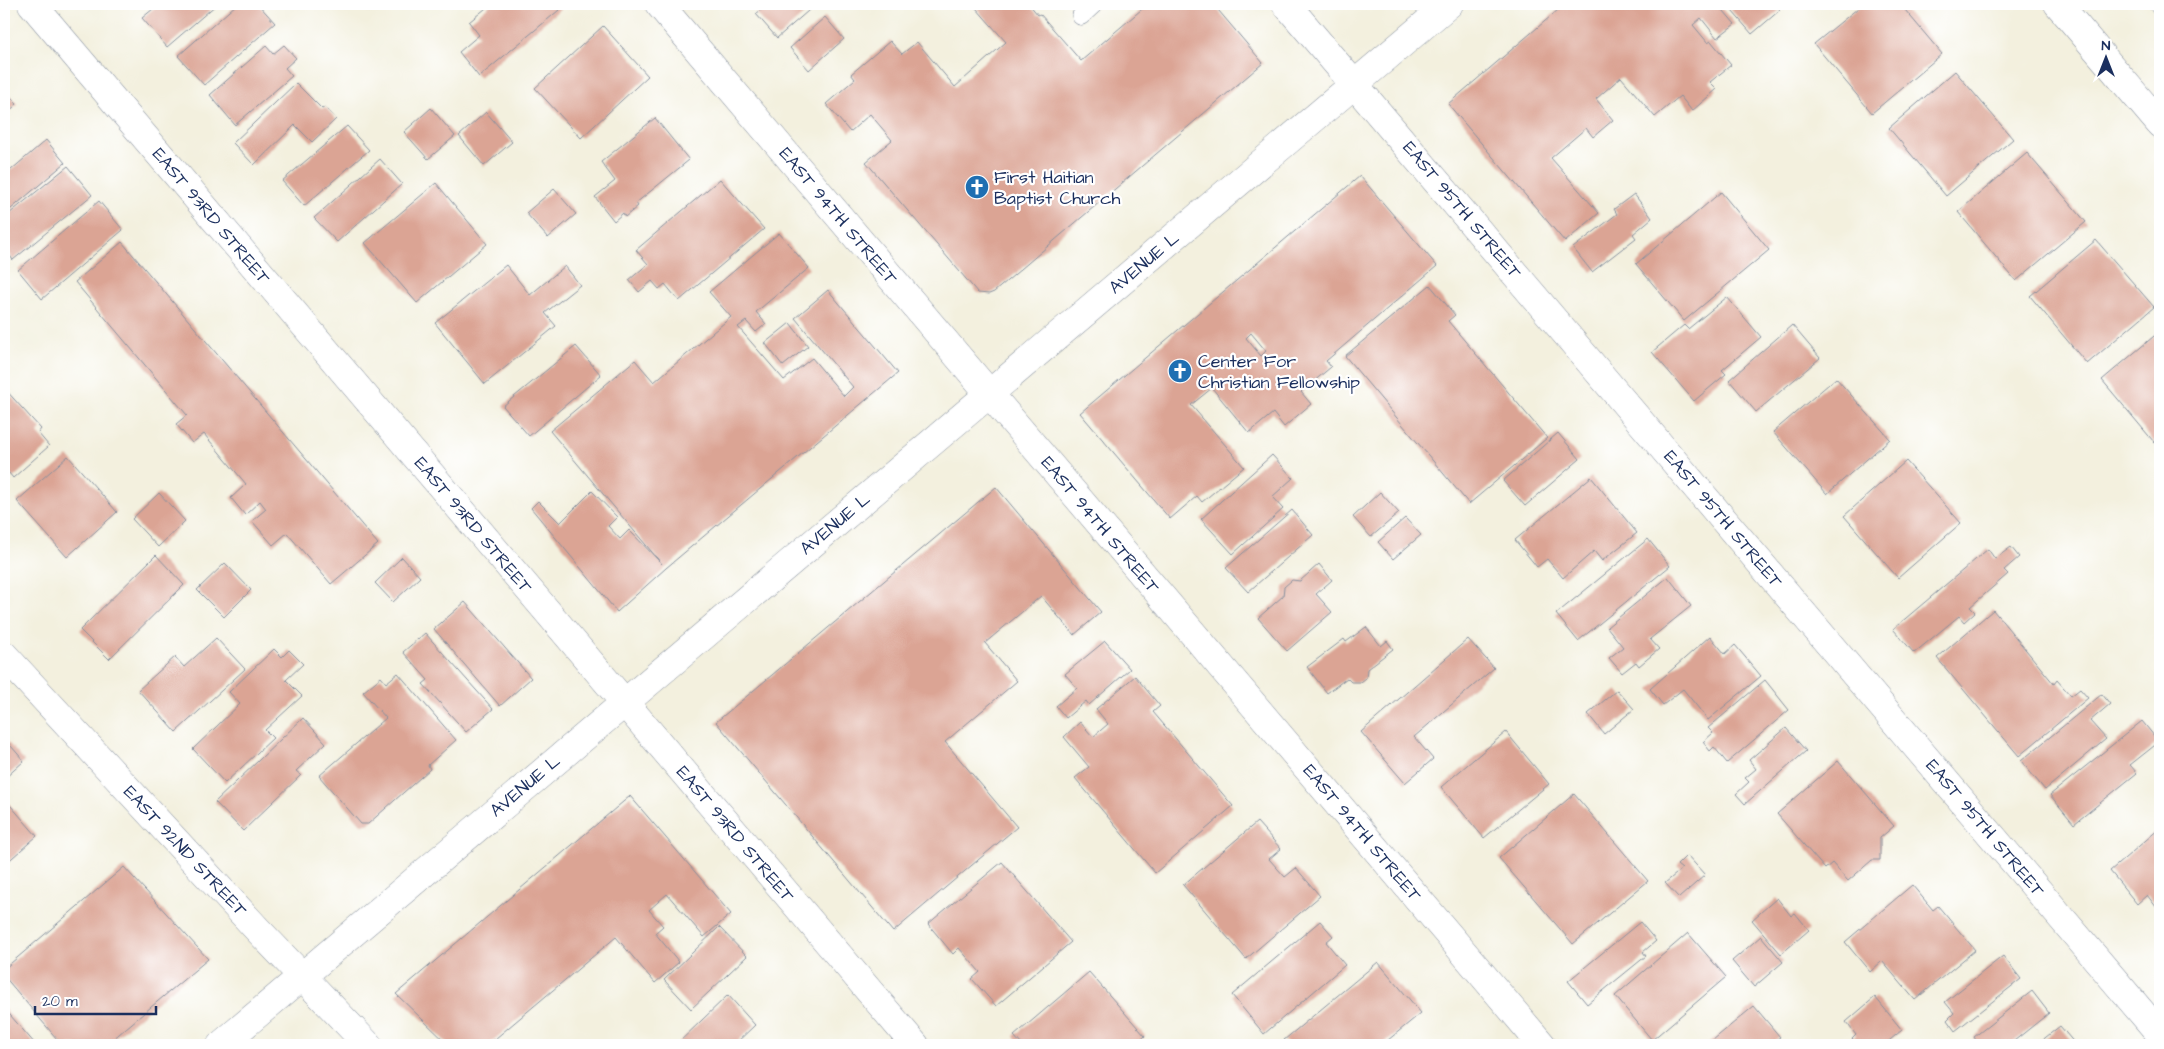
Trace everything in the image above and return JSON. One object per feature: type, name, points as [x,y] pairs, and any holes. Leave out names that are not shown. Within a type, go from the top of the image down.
[{"type":"street","name":"EAST 93RD STREET","points":[[32,4],[915,1045]]},
{"type":"street","name":"EAST 94TH STREET","points":[[658,4],[1542,1045]]},
{"type":"street","name":"EAST 95TH STREET","points":[[1286,4],[2160,1034]]},
{"type":"street","name":"AVENUE L","points":[[221,1045],[623,702],[1449,4]]},
{"type":"street","points":[[2058,4],[2160,124]]},
{"type":"street","name":"EAST 92ND STREET","points":[[4,654],[302,977],[368,1045]]},
{"type":"building","points":[[159,4],[217,4],[167,47],[142,18]]},
{"type":"building","points":[[237,4],[258,4],[275,23],[204,85],[178,56]]},
{"type":"building","points":[[361,4],[378,4],[369,12]]},
{"type":"building","points":[[491,4],[565,5],[479,77],[459,52],[479,35],[469,22]]},
{"type":"building","points":[[768,4],[816,4],[777,38],[756,14]]},
{"type":"building","points":[[980,4],[1029,4],[1081,61],[1148,4],[1213,4],[1263,63],[994,292],[989,294],[978,293],[866,162],[892,140],[870,114],[850,132],[826,104],[855,79],[851,74],[890,41],[902,54],[917,42],[955,87],[1006,42],[976,8]]},
{"type":"building","points":[[1565,4],[1718,4],[1735,24],[1717,38],[1701,18],[1693,25],[1708,43],[1711,41],[1731,65],[1710,82],[1717,89],[1692,111],[1680,96],[1655,117],[1621,77],[1596,99],[1613,120],[1593,137],[1586,128],[1551,158],[1599,213],[1565,242],[1448,104]]},
{"type":"building","points":[[1726,4],[1774,4],[1780,10],[1752,34]]},
{"type":"building","points":[[1863,4],[1900,4],[1942,54],[1872,113],[1814,44]]},
{"type":"building","points":[[825,17],[844,39],[809,70],[790,48]]},
{"type":"building","points":[[603,26],[648,76],[581,138],[535,88]]},
{"type":"building","points":[[284,45],[296,58],[285,68],[292,76],[235,125],[210,95],[266,46],[273,54]]},
{"type":"building","points":[[1955,71],[2013,139],[1946,196],[1889,128]]},
{"type":"building","points":[[296,83],[322,109],[325,107],[336,119],[312,142],[295,125],[254,165],[233,143]]},
{"type":"building","points":[[4,89],[17,104],[4,116]]},
{"type":"building","points":[[431,108],[455,136],[428,159],[404,132]]},
{"type":"building","points":[[486,112],[512,142],[484,166],[459,136]]},
{"type":"building","points":[[655,118],[689,160],[636,203],[638,206],[625,217],[623,213],[614,221],[595,197],[615,181],[601,162]]},
{"type":"building","points":[[347,126],[369,150],[304,206],[282,181]]},
{"type":"building","points":[[46,140],[65,163],[4,215],[4,176]]},
{"type":"building","points":[[2027,153],[2086,222],[2016,281],[1958,212]]},
{"type":"building","points":[[380,159],[402,184],[337,242],[314,218]]},
{"type":"building","points":[[68,166],[92,195],[13,260],[4,248],[4,218]]},
{"type":"building","points":[[1360,176],[1437,266],[1326,361],[1331,367],[1301,392],[1311,404],[1284,427],[1273,413],[1249,433],[1212,388],[1191,405],[1244,467],[1202,502],[1197,496],[1170,519],[1080,413]],"holes":[[[1251,333],[1266,351],[1261,356],[1246,338]]]},
{"type":"building","points":[[720,179],[764,229],[679,301],[665,284],[659,289],[652,281],[639,292],[629,280],[648,264],[636,250]]},
{"type":"building","points":[[436,183],[487,244],[417,303],[365,243]]},
{"type":"building","points":[[554,189],[576,214],[548,238],[526,213]]},
{"type":"building","points":[[1721,192],[1769,250],[1684,321],[1636,264]]},
{"type":"building","points":[[1634,194],[1652,218],[1633,234],[1636,238],[1592,272],[1573,248],[1617,214],[1614,209]]},
{"type":"building","points":[[99,201],[123,230],[42,299],[18,270]]},
{"type":"building","points":[[779,233],[809,268],[756,312],[766,324],[756,332],[746,321],[738,327],[784,380],[812,358],[844,396],[853,387],[795,318],[828,290],[898,373],[666,568],[617,612],[531,508],[538,501],[560,523],[592,491],[617,517],[608,526],[620,539],[629,530],[662,564],[550,431],[635,360],[654,382],[731,317],[709,292]]},
{"type":"building","points":[[2096,240],[2154,307],[2087,364],[2030,296]]},
{"type":"building","points":[[122,242],[378,544],[331,584],[287,533],[273,545],[252,521],[266,509],[260,501],[245,515],[231,498],[246,484],[204,434],[192,443],[176,424],[187,415],[75,282]]},
{"type":"building","points":[[506,265],[530,295],[565,266],[580,285],[545,313],[556,326],[485,384],[435,323]]},
{"type":"building","points":[[1430,285],[1455,315],[1448,321],[1547,438],[1469,504],[1345,356]]},
{"type":"building","points":[[1727,297],[1761,337],[1722,370],[1726,374],[1694,401],[1652,352],[1684,325],[1688,329]]},
{"type":"building","points":[[790,323],[808,346],[783,366],[765,343]]},
{"type":"building","points":[[1792,325],[1820,358],[1756,412],[1729,380]]},
{"type":"building","points":[[2160,331],[2160,447],[2159,448],[2102,380]]},
{"type":"building","points":[[576,346],[601,375],[529,436],[503,406]]},
{"type":"building","points":[[1836,378],[1890,439],[1827,494],[1773,432]]},
{"type":"building","points":[[4,388],[41,429],[38,433],[49,446],[13,478],[4,467]]},
{"type":"building","points":[[1558,433],[1580,459],[1525,506],[1503,481]]},
{"type":"building","points":[[1272,455],[1293,478],[1272,497],[1283,509],[1233,554],[1201,519]]},
{"type":"building","points":[[68,456],[117,512],[67,557],[17,501]]},
{"type":"building","points":[[1906,461],[1961,523],[1898,578],[1844,516]]},
{"type":"building","points":[[1591,477],[1637,533],[1602,561],[1594,551],[1563,578],[1547,559],[1537,567],[1515,540]]},
{"type":"building","points":[[996,487],[1101,612],[1074,635],[1041,596],[985,643],[1017,681],[945,742],[1017,827],[893,932],[716,722]]},
{"type":"building","points":[[1380,492],[1399,513],[1371,537],[1353,517]]},
{"type":"building","points":[[159,493],[185,521],[158,547],[132,519]]},
{"type":"building","points":[[1292,510],[1313,535],[1248,592],[1226,568]]},
{"type":"building","points":[[1405,518],[1421,535],[1393,559],[1378,542]]},
{"type":"building","points":[[1648,539],[1670,566],[1578,641],[1556,614]]},
{"type":"building","points":[[2011,547],[2019,557],[2004,570],[2008,574],[1970,607],[1975,612],[1964,622],[1959,616],[1914,653],[1893,629],[1988,549],[1995,559]]},
{"type":"building","points":[[156,555],[184,585],[109,659],[80,630]]},
{"type":"building","points":[[402,557],[420,577],[393,602],[375,583]]},
{"type":"building","points":[[225,563],[251,590],[224,617],[197,590]]},
{"type":"building","points":[[1319,564],[1332,580],[1316,594],[1332,612],[1287,651],[1258,618],[1283,596],[1284,587],[1292,580],[1300,581]]},
{"type":"building","points":[[1668,577],[1691,606],[1650,639],[1659,649],[1639,666],[1636,662],[1622,673],[1609,658],[1623,647],[1607,627]]},
{"type":"building","points":[[465,602],[531,678],[500,706],[434,629]]},
{"type":"building","points":[[1993,610],[2054,684],[2057,680],[2071,696],[2080,689],[2088,698],[2019,756],[1937,658]]},
{"type":"building","points":[[1366,627],[1381,646],[1387,641],[1393,649],[1367,669],[1366,678],[1361,682],[1351,682],[1347,678],[1327,693],[1307,667],[1344,639],[1346,642]]},
{"type":"building","points":[[425,633],[493,709],[466,732],[423,684],[428,680],[403,652]]},
{"type":"building","points":[[1710,636],[1725,654],[1735,645],[1761,676],[1708,720],[1683,689],[1663,705],[1650,689]]},
{"type":"building","points":[[216,638],[245,669],[176,732],[138,690],[175,657],[184,667]]},
{"type":"building","points":[[1468,639],[1494,668],[1414,737],[1433,759],[1405,783],[1361,732]]},
{"type":"building","points":[[1105,641],[1130,669],[1089,705],[1086,701],[1066,718],[1056,706],[1077,688],[1065,674]]},
{"type":"building","points":[[274,649],[282,657],[289,650],[303,664],[286,680],[302,696],[265,730],[273,738],[225,783],[193,749],[240,704],[229,692]]},
{"type":"building","points":[[398,673],[456,740],[428,765],[430,769],[368,824],[361,824],[319,776],[386,718],[363,692],[381,677],[386,683]]},
{"type":"building","points":[[1135,676],[1160,706],[1153,712],[1233,806],[1155,873],[1075,778],[1089,767],[1064,737],[1080,722],[1093,737],[1108,724],[1096,709]]},
{"type":"building","points":[[1765,680],[1789,710],[1727,763],[1714,747],[1710,751],[1703,742],[1713,733],[1708,728]]},
{"type":"building","points":[[1617,690],[1634,709],[1604,734],[1588,714]]},
{"type":"building","points":[[2102,694],[2110,704],[2090,721],[2106,739],[2045,790],[2021,761]]},
{"type":"building","points":[[303,718],[326,743],[296,771],[301,775],[243,831],[215,802]]},
{"type":"building","points":[[2142,721],[2159,742],[2130,765],[2137,773],[2074,824],[2050,795]]},
{"type":"building","points":[[1786,728],[1806,751],[1745,804],[1736,794],[1749,782],[1745,778],[1756,769],[1749,760]]},
{"type":"building","points":[[1506,732],[1549,784],[1484,838],[1441,787]]},
{"type":"building","points":[[4,738],[24,761],[4,779]]},
{"type":"building","points":[[1838,761],[1894,826],[1880,838],[1880,860],[1872,860],[1848,881],[1832,863],[1825,869],[1777,814]]},
{"type":"building","points":[[1574,794],[1648,881],[1573,944],[1499,858]]},
{"type":"building","points":[[630,796],[731,914],[704,937],[667,894],[649,910],[663,926],[655,933],[679,962],[655,983],[616,937],[489,1044],[491,1045],[449,1045],[396,994]]},
{"type":"building","points":[[4,798],[37,836],[4,865]]},
{"type":"building","points":[[1257,822],[1281,849],[1269,859],[1285,877],[1296,868],[1320,896],[1246,959],[1183,885]]},
{"type":"building","points":[[2160,828],[2160,912],[2147,895],[2137,904],[2110,871]]},
{"type":"building","points":[[1687,855],[1705,875],[1679,898],[1665,883],[1682,869],[1677,865]]},
{"type":"building","points":[[1002,862],[1071,942],[996,1006],[972,979],[980,972],[959,948],[953,954],[928,924]]},
{"type":"building","points":[[124,867],[208,959],[106,1045],[62,1045],[4,976],[4,969]]},
{"type":"building","points":[[1912,885],[1933,910],[1938,906],[1975,950],[1915,1000],[1882,961],[1870,972],[1845,942]]},
{"type":"building","points":[[1777,898],[1791,916],[1795,913],[1809,930],[1781,954],[1752,920]]},
{"type":"building","points":[[1320,921],[1333,936],[1326,942],[1345,965],[1264,1034],[1232,995]]},
{"type":"building","points":[[1640,922],[1656,941],[1643,952],[1646,956],[1587,1004],[1568,981]]},
{"type":"building","points":[[719,927],[747,956],[691,1009],[664,980]]},
{"type":"building","points":[[1688,933],[1726,977],[1652,1040],[1615,996]]},
{"type":"building","points":[[1761,936],[1783,962],[1754,987],[1732,961]]},
{"type":"building","points":[[2003,956],[2021,979],[1955,1031],[1947,1020],[1954,1013],[1945,1002]]},
{"type":"building","points":[[1378,962],[1421,1013],[1382,1045],[1289,1045],[1284,1040]]},
{"type":"building","points":[[1089,972],[1145,1036],[1135,1045],[1022,1045],[1014,1036]]},
{"type":"building","points":[[2032,991],[2049,1013],[2009,1045],[1972,1045],[1977,1042],[1974,1037]]},
{"type":"building","points":[[728,995],[755,1025],[734,1045],[676,1045]]},
{"type":"building","points":[[1875,997],[1902,1030],[1884,1045],[1857,1045],[1852,1039],[1856,1035],[1846,1022]]},
{"type":"building","points":[[1754,1006],[1780,1037],[1776,1040],[1780,1045],[1707,1045]]},
{"type":"building","points":[[4,1008],[36,1045],[4,1045]]},
{"type":"building","points":[[2060,1026],[2076,1045],[2036,1045]]},
{"type":"place","name":"First Haitian Baptist Church","points":[[977,187]]},
{"type":"place","name":"Center For Christian Fellowship","points":[[1180,371]]}]
